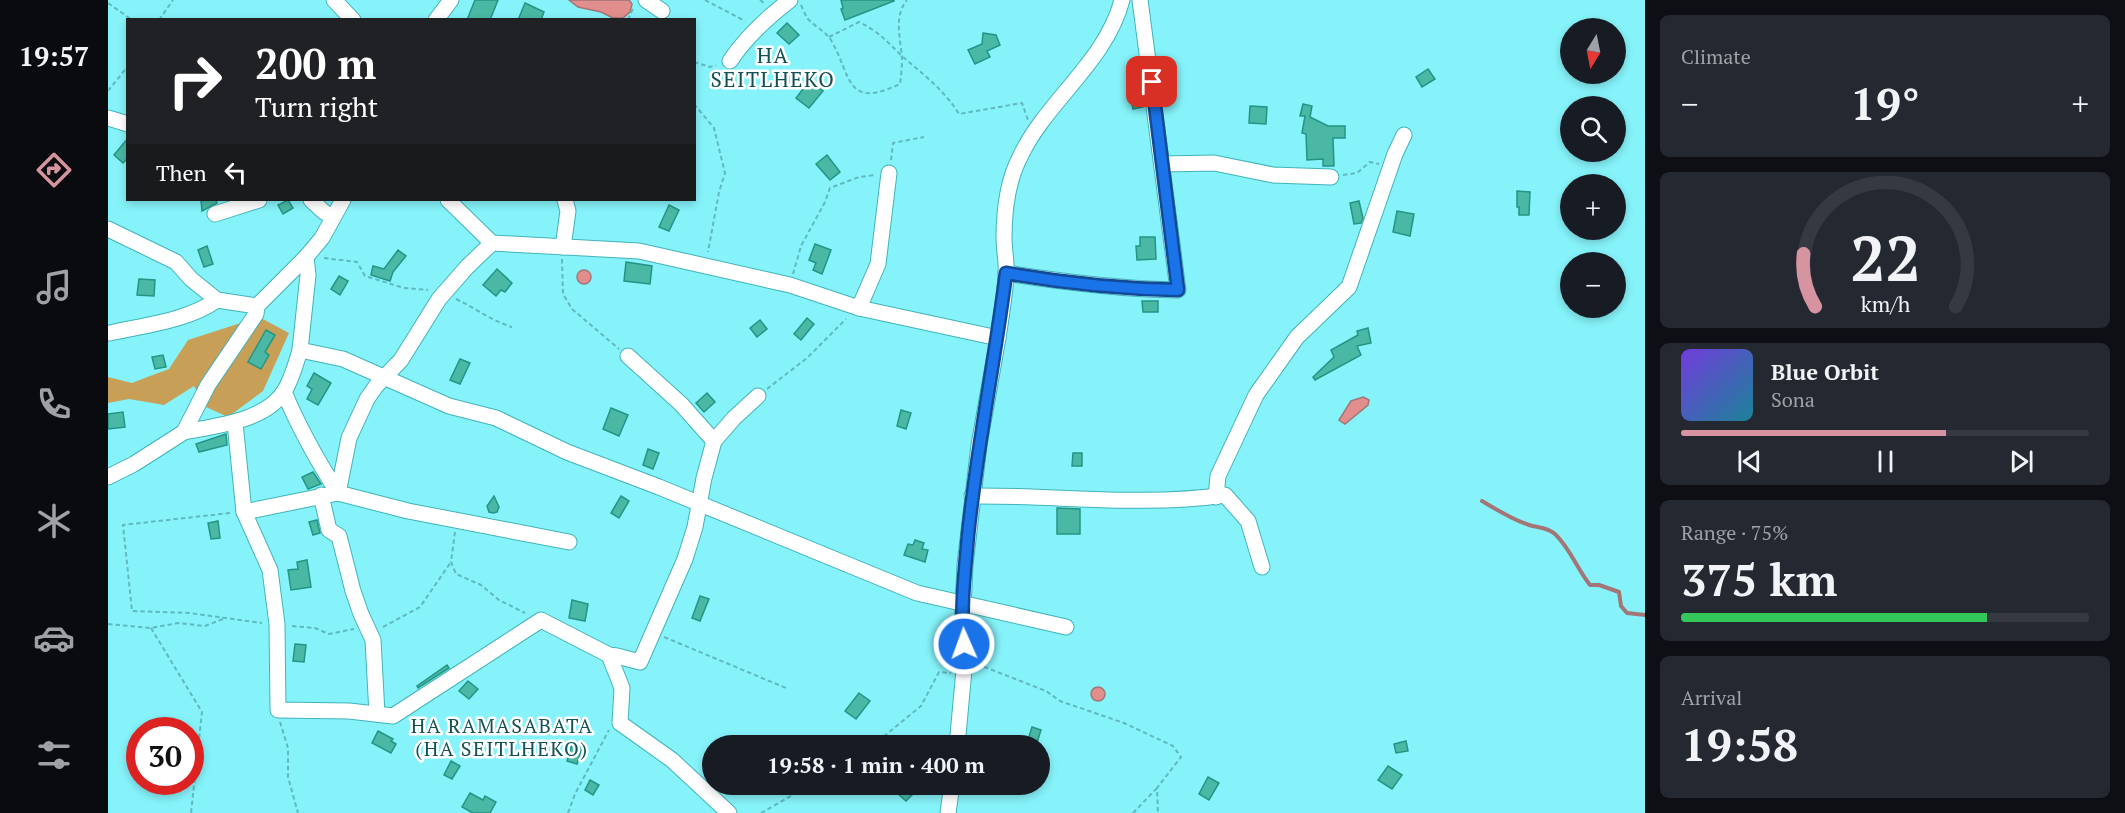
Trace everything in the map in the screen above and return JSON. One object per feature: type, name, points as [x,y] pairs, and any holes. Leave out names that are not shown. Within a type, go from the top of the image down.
[{"type":"street","points":[[334,0],[351,18]]},
{"type":"street","points":[[438,18],[451,0]]},
{"type":"street","points":[[646,0],[662,11]]},
{"type":"street","points":[[730,61],[774,12],[790,0]]},
{"type":"street","points":[[958,735],[964,666],[963,605],[972,496],[998,338],[1006,273],[1004,236],[1010,186],[1018,159],[1032,134],[1092,58],[1108,31],[1122,0]]},
{"type":"street","points":[[1006,273],[1125,289],[1178,290],[1140,0]]},
{"type":"street","points":[[108,118],[126,123]]},
{"type":"street","points":[[1216,497],[1218,476],[1256,395],[1297,337],[1349,286],[1390,167],[1404,135]]},
{"type":"street","points":[[1163,164],[1214,163],[1273,175],[1331,177]]},
{"type":"street","points":[[859,308],[878,264],[889,173]]},
{"type":"street","points":[[215,214],[256,201]]},
{"type":"street","points":[[312,201],[333,217]]},
{"type":"street","points":[[184,432],[197,403],[256,314],[257,306],[322,238],[342,201]]},
{"type":"street","points":[[449,201],[492,243],[639,251],[790,285],[859,308],[998,338]]},
{"type":"street","points":[[563,247],[568,211],[565,201]]},
{"type":"street","points":[[108,230],[176,262],[191,279],[217,300],[257,306]]},
{"type":"street","points":[[339,492],[349,438],[367,399],[401,360],[444,294],[492,243]]},
{"type":"street","points":[[108,477],[134,464],[184,432],[235,423],[263,412],[284,392],[300,350],[308,275],[306,257]]},
{"type":"street","points":[[110,333],[206,308],[217,300]]},
{"type":"street","points":[[300,350],[343,359],[449,406],[496,418],[567,452],[917,592],[963,605],[1066,627]]},
{"type":"street","points":[[628,356],[681,404],[714,441]]},
{"type":"street","points":[[284,392],[298,427],[319,464],[339,492]]},
{"type":"street","points":[[235,423],[244,512],[270,570],[277,624],[279,710],[349,711],[393,716],[542,620],[609,655],[640,662],[686,559],[714,441],[758,396]]},
{"type":"street","points":[[244,512],[339,492],[408,511],[569,542]]},
{"type":"street","points":[[321,495],[329,530],[339,536],[356,599],[373,640],[377,714]]},
{"type":"street","points":[[972,496],[1055,497],[1127,502],[1182,501],[1225,495],[1248,521],[1262,567]]},
{"type":"street","points":[[609,655],[622,688],[620,723],[672,760],[729,813]]},
{"type":"street","points":[[948,813],[950,795]]},
{"type":"path","points":[[160,18],[173,0]]},
{"type":"path","points":[[629,18],[635,0]]},
{"type":"path","points":[[705,0],[758,29]]},
{"type":"path","points":[[799,0],[807,18],[829,37],[852,86],[864,93],[882,93],[900,84],[900,9],[907,0]]},
{"type":"path","points":[[108,3],[129,18]]},
{"type":"path","points":[[829,37],[859,22],[878,31],[901,55],[926,75],[959,114],[1022,103],[1032,134]]},
{"type":"path","points":[[696,63],[710,67],[730,61]]},
{"type":"path","points":[[108,91],[126,68]]},
{"type":"path","points":[[696,106],[714,128],[724,173],[718,192],[705,266]]},
{"type":"path","points":[[790,285],[801,246],[830,188],[859,177],[889,173],[893,143],[924,137]]},
{"type":"path","points":[[1331,177],[1357,173],[1370,162],[1390,167]]},
{"type":"path","points":[[563,247],[563,294],[572,309],[628,356]]},
{"type":"path","points":[[306,257],[357,262],[365,276],[404,288],[444,294],[480,310],[494,321],[512,327]]},
{"type":"path","points":[[758,396],[807,358],[859,308]]},
{"type":"path","points":[[244,512],[123,525],[132,610],[189,613],[277,624]]},
{"type":"path","points":[[457,521],[451,562],[456,574],[481,585],[499,600],[542,620]]},
{"type":"path","points":[[108,624],[151,628],[178,623],[205,626],[224,618]]},
{"type":"path","points":[[151,628],[202,712],[191,813]]},
{"type":"path","points":[[652,636],[663,637],[786,688]]},
{"type":"path","points":[[885,735],[921,706],[939,672],[964,666],[1046,691],[1060,701],[1124,723],[1173,746],[1181,757],[1157,788],[1133,813]]},
{"type":"path","points":[[279,710],[281,729],[288,748],[288,777],[298,813]]},
{"type":"path","points":[[568,813],[606,732],[620,723]]},
{"type":"path","points":[[1157,788],[1158,813]]},
{"type":"path","points":[[761,813],[793,795]]},
{"type":"shaded area","points":[[569,0],[629,0],[632,4],[630,12],[623,18],[613,18],[601,12],[578,7]]},
{"type":"shaded area","points":[[581,270],[587,270],[591,277],[587,284],[581,284],[577,280],[577,274]]},
{"type":"shaded area","points":[[259,317],[289,333],[263,391],[228,417],[206,407],[194,386],[164,405],[129,399],[108,403],[108,377],[132,383],[169,369],[188,340]]},
{"type":"shaded area","points":[[1363,397],[1369,400],[1368,405],[1345,424],[1339,420],[1351,401]]},
{"type":"shaded area","points":[[1095,687],[1101,687],[1105,694],[1101,701],[1095,701],[1091,697],[1091,691]]},
{"type":"building","points":[[475,0],[498,0],[491,18],[468,18]]},
{"type":"building","points":[[841,0],[894,0],[894,1],[845,20]]},
{"type":"building","points":[[525,3],[544,12],[542,18],[519,18]]},
{"type":"building","points":[[787,23],[799,35],[789,44],[777,33]]},
{"type":"building","points":[[983,33],[996,35],[1000,45],[987,51],[990,57],[975,64],[968,50],[982,44]]},
{"type":"building","points":[[1428,69],[1435,79],[1422,87],[1416,77]]},
{"type":"building","points":[[809,81],[823,91],[809,108],[796,98]]},
{"type":"building","points":[[1140,92],[1143,107],[1133,109],[1130,94]]},
{"type":"building","points":[[1303,104],[1312,106],[1310,117],[1328,126],[1345,126],[1345,138],[1333,138],[1334,166],[1323,166],[1323,159],[1307,160],[1306,134],[1302,133],[1305,116],[1300,116]]},
{"type":"building","points":[[1250,106],[1267,107],[1266,124],[1249,123]]},
{"type":"building","points":[[126,140],[126,160],[123,163],[114,155]]},
{"type":"building","points":[[827,155],[840,172],[830,180],[816,164]]},
{"type":"building","points":[[1517,191],[1530,192],[1529,215],[1519,215]]},
{"type":"building","points":[[201,201],[216,201],[217,203],[202,211]]},
{"type":"building","points":[[289,201],[293,208],[283,214],[278,205]]},
{"type":"building","points":[[1359,201],[1363,218],[1361,223],[1354,224],[1350,203]]},
{"type":"building","points":[[669,205],[679,210],[669,231],[659,227]]},
{"type":"building","points":[[1397,211],[1414,214],[1410,236],[1393,232]]},
{"type":"building","points":[[1140,237],[1155,237],[1156,259],[1137,260],[1136,246],[1140,246]]},
{"type":"building","points":[[815,244],[831,250],[822,274],[813,270],[816,263],[809,260]]},
{"type":"building","points":[[207,246],[213,264],[204,267],[198,250]]},
{"type":"building","points":[[398,250],[406,256],[393,272],[390,281],[371,275],[373,266],[384,269]]},
{"type":"building","points":[[626,262],[652,266],[650,284],[624,281]]},
{"type":"building","points":[[497,269],[512,283],[505,292],[501,290],[496,296],[483,285]]},
{"type":"building","points":[[339,276],[348,281],[340,295],[331,289]]},
{"type":"building","points":[[139,279],[155,280],[154,296],[137,295]]},
{"type":"building","points":[[1142,301],[1158,301],[1158,312],[1143,312]]},
{"type":"building","points":[[807,318],[814,324],[801,340],[794,334]]},
{"type":"building","points":[[760,320],[767,329],[757,337],[750,328]]},
{"type":"building","points":[[1368,328],[1371,343],[1357,346],[1361,355],[1315,380],[1313,377],[1334,357],[1331,350],[1358,335],[1357,331]]},
{"type":"building","points":[[266,330],[275,335],[265,352],[269,355],[261,369],[248,362]]},
{"type":"building","points":[[163,355],[166,367],[155,369],[152,357]]},
{"type":"building","points":[[460,359],[470,363],[460,384],[450,380]]},
{"type":"building","points":[[314,373],[331,383],[318,405],[307,399],[312,389],[307,386]]},
{"type":"building","points":[[707,393],[715,402],[704,412],[696,403]]},
{"type":"building","points":[[611,408],[628,415],[619,436],[603,429]]},
{"type":"building","points":[[901,410],[911,413],[906,429],[897,426]]},
{"type":"building","points":[[123,412],[125,427],[108,429],[108,414]]},
{"type":"building","points":[[226,434],[227,445],[199,452],[196,444]]},
{"type":"building","points":[[648,449],[659,453],[653,469],[643,465]]},
{"type":"building","points":[[1073,453],[1082,453],[1082,466],[1072,466]]},
{"type":"building","points":[[313,472],[321,484],[308,489],[302,477]]},
{"type":"building","points":[[494,496],[499,507],[497,512],[493,513],[489,512],[487,506]]},
{"type":"building","points":[[621,496],[629,501],[619,518],[611,513]]},
{"type":"building","points":[[1057,508],[1080,509],[1080,534],[1057,534]]},
{"type":"building","points":[[317,520],[320,533],[313,535],[309,522]]},
{"type":"building","points":[[218,521],[220,538],[211,539],[208,523]]},
{"type":"building","points":[[915,540],[924,543],[922,549],[928,550],[925,562],[904,555],[908,544],[913,545]]},
{"type":"building","points":[[307,560],[311,587],[291,590],[288,570],[298,569],[297,562]]},
{"type":"building","points":[[700,596],[709,599],[700,621],[692,618]]},
{"type":"building","points":[[572,600],[588,604],[585,621],[569,618]]},
{"type":"building","points":[[295,644],[306,645],[304,662],[293,661]]},
{"type":"building","points":[[447,665],[449,668],[418,688],[417,686]]},
{"type":"building","points":[[468,681],[478,689],[469,699],[459,691]]},
{"type":"building","points":[[859,693],[870,701],[856,719],[845,711]]},
{"type":"building","points":[[1032,727],[1041,730],[1039,735],[1030,735]]},
{"type":"building","points":[[378,731],[393,739],[391,741],[396,744],[391,753],[372,743]]},
{"type":"building","points":[[1406,741],[1408,751],[1396,753],[1394,744]]},
{"type":"building","points":[[572,744],[582,747],[577,764],[567,761]]},
{"type":"building","points":[[451,761],[460,766],[452,779],[444,775]]},
{"type":"building","points":[[1388,766],[1402,775],[1392,789],[1378,780]]},
{"type":"building","points":[[1208,777],[1219,783],[1209,800],[1199,794]]},
{"type":"building","points":[[590,780],[599,785],[593,795],[585,790]]},
{"type":"building","points":[[470,793],[483,800],[485,796],[496,802],[490,813],[473,813],[462,807]]},
{"type":"building","points":[[899,795],[912,795],[906,801]]},
{"type":"waterway","points":[[1482,501],[1517,520],[1552,532],[1565,546],[1590,585],[1599,585],[1619,592],[1621,606],[1627,613],[1645,615]]},
{"type":"district","name":"HA SEITLHEKO","points":[[773,68]]},
{"type":"district","name":"HA RAMASABATA (HA SEITLHEKO)","points":[[502,738]]},
{"type":"route","points":[[964,644],[962,629],[965,565],[972,496],[998,338],[1006,273],[1125,289],[1178,290],[1152,82]]}]
